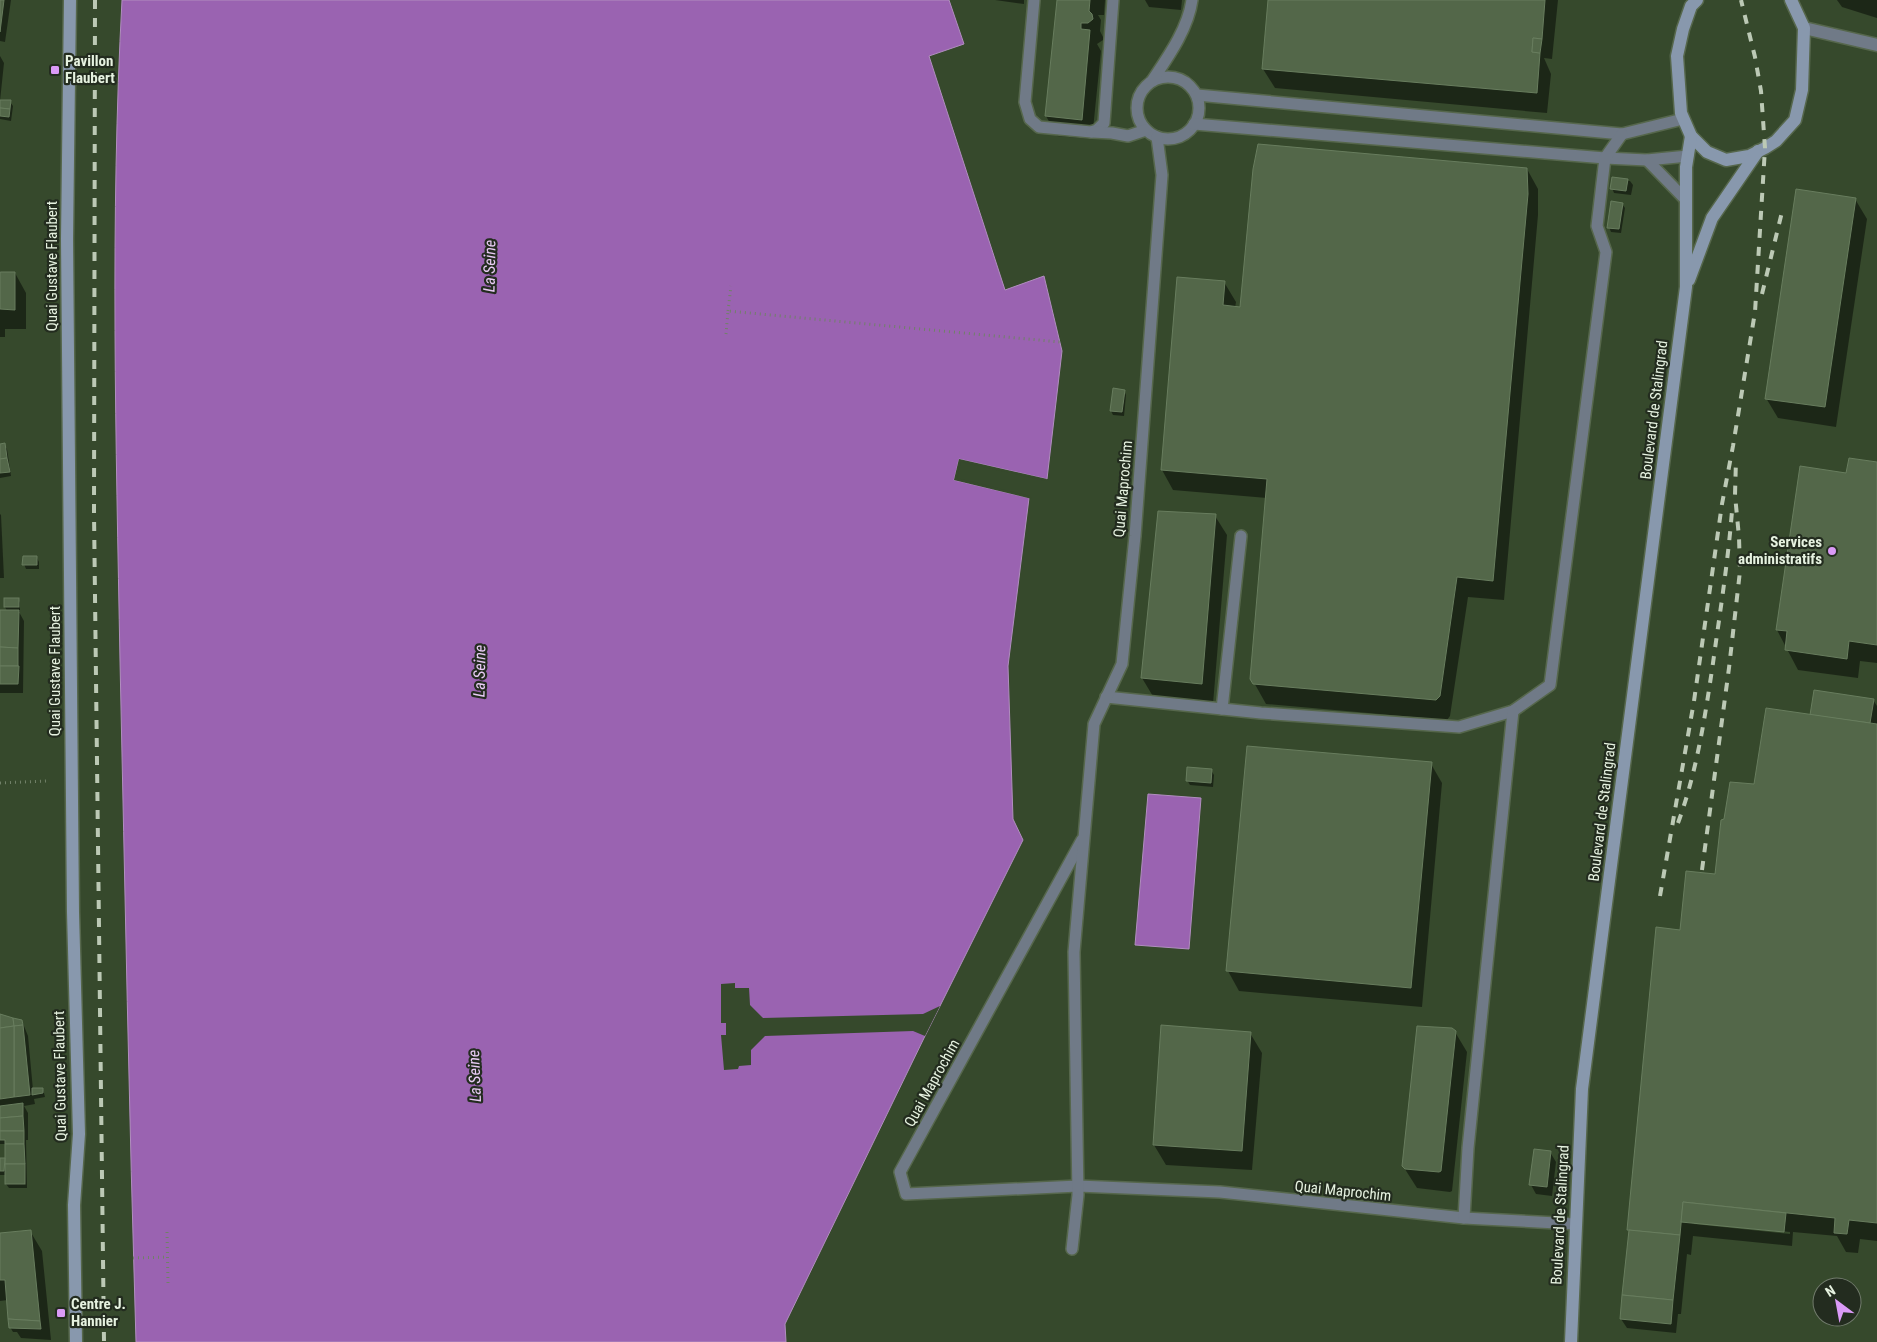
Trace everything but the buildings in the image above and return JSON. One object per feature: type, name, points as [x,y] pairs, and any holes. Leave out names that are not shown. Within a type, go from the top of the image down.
[{"type":"main road","name":"Quai Gustave Flaubert","points":[[70,0],[68,259],[73,912],[79,1134],[74,1205],[76,1342]]},
{"type":"main road","points":[[1697,0],[1691,6],[1683,29],[1677,56],[1681,113],[1691,136],[1707,152],[1726,160],[1749,156],[1759,151],[1776,140],[1796,120],[1802,90],[1804,28],[1791,0]]},
{"type":"main road","name":"Boulevard de Stalingrad","points":[[1571,1342],[1582,1089],[1686,287],[1686,167],[1691,136]]},
{"type":"main road","name":"Boulevard de Stalingrad","points":[[1686,287],[1712,218],[1759,151]]},
{"type":"street","points":[[1804,28],[1877,44]]},
{"type":"lane","points":[[1034,0],[1025,102],[1030,119],[1039,127],[1128,136],[1146,130]]},
{"type":"lane","points":[[1091,132],[1098,130],[1104,123],[1113,0]]},
{"type":"lane","points":[[1151,82],[1164,77],[1174,77],[1191,87],[1197,95],[1199,110],[1194,124],[1187,132],[1178,137],[1168,139],[1158,137],[1146,130],[1142,124],[1137,104],[1140,94],[1164,63],[1190,14],[1192,0]]},
{"type":"lane","points":[[1197,95],[1622,134],[1683,119]]},
{"type":"lane","points":[[1194,124],[1605,158],[1647,160],[1688,156]]},
{"type":"lane","points":[[1106,697],[1222,709],[1459,727],[1512,711],[1550,685],[1606,252],[1597,226],[1605,158],[1622,134]]},
{"type":"lane","name":"Quai Maprochim","points":[[1072,1249],[1078,1186],[1074,952],[1094,724],[1122,664],[1135,536],[1162,175],[1158,137]]},
{"type":"lane","points":[[1647,160],[1686,200]]},
{"type":"lane","points":[[1222,709],[1241,536]]},
{"type":"lane","points":[[1464,1218],[1468,1148],[1512,711]]},
{"type":"lane","name":"Quai Maprochim","points":[[1084,836],[900,1172],[906,1194],[1078,1186],[1220,1192],[1464,1218],[1575,1224]]},
{"type":"path","points":[[726,334],[731,286]]},
{"type":"path","points":[[728,311],[1060,342]]},
{"type":"path","points":[[0,783],[46,781]]},
{"type":"path","points":[[167,1232],[168,1283]]},
{"type":"path","points":[[133,1258],[168,1257]]},
{"type":"water","name":"La Seine","points":[[122,0],[949,0],[964,44],[929,56],[1005,290],[1044,276],[1062,351],[1047,479],[959,459],[954,480],[1029,498],[1008,666],[1013,819],[1023,840],[785,1324],[786,1342],[136,1342],[127,1001],[116,413],[116,165]]},
{"type":"water","points":[[1148,794],[1201,798],[1189,949],[1135,945]]},
{"type":"pier","points":[[959,459],[1047,479],[1046,481],[961,462],[957,478],[1030,496],[1032,499],[954,480]]},
{"type":"pier","points":[[735,983],[735,988],[749,988],[750,1005],[763,1018],[923,1014],[940,1006],[925,1036],[913,1031],[765,1036],[751,1050],[751,1065],[739,1066],[738,1069],[724,1070],[721,1035],[726,1035],[726,1023],[721,1023],[721,984]]},
{"type":"railway","points":[[95,0],[94,513],[104,1342]]},
{"type":"railway","points":[[1660,896],[1694,701],[1722,504],[1755,312],[1765,148],[1761,91],[1741,0]]},
{"type":"railway","points":[[1762,294],[1782,212]]},
{"type":"railway","points":[[1702,870],[1740,571],[1735,495],[1736,459]]},
{"type":"railway","points":[[1678,823],[1690,784],[1703,724],[1724,587],[1732,511]]},
{"type":"place","name":"Pavillon Flaubert","points":[[55,70]]},
{"type":"place","name":"Services administratifs","points":[[1832,551]]},
{"type":"place","name":"Centre J. Hannier","points":[[61,1313]]}]
